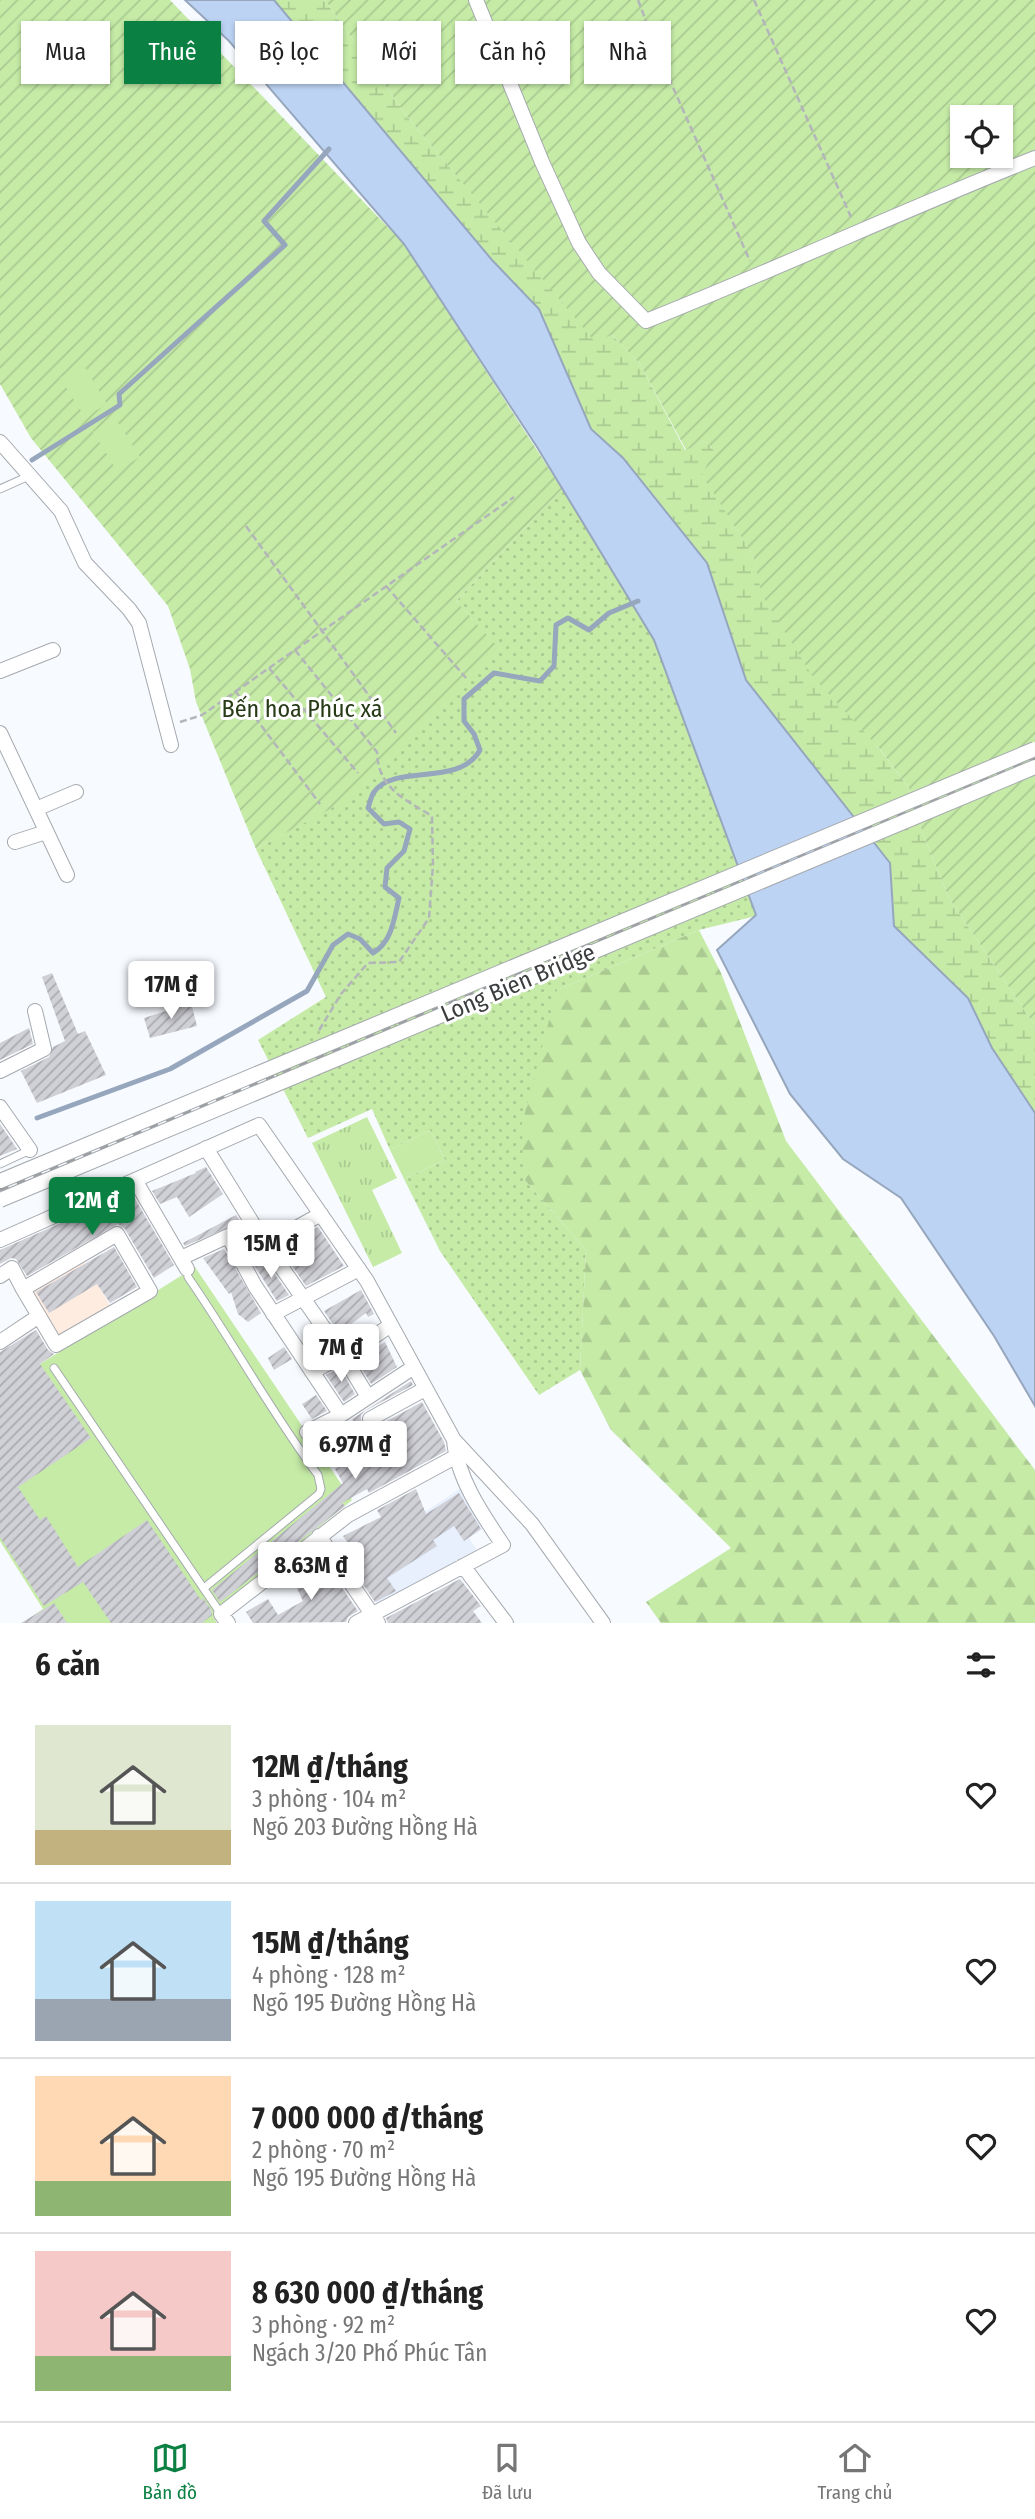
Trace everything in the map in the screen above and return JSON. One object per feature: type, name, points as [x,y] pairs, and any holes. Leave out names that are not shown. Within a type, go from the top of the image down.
[{"type":"street","points":[[476,0],[579,243],[598,272],[646,321],[858,233],[923,203],[1035,159]]},
{"type":"street","points":[[1,445],[61,511],[85,563],[139,623],[171,745]]},
{"type":"street","points":[[0,671],[53,650]]},
{"type":"street","points":[[0,733],[4,752],[36,809],[66,875]]},
{"type":"street","name":"Long Bien Bridge","points":[[0,1181],[1035,749]]},
{"type":"street","name":"Long Bien Bridge","points":[[0,1199],[1035,767]]},
{"type":"street","points":[[36,809],[76,792]]},
{"type":"street","points":[[15,842],[46,832]]},
{"type":"street","points":[[0,1071],[44,1049],[35,1011]]},
{"type":"street","points":[[0,1107],[30,1150]]},
{"type":"street","points":[[0,1240],[258,1125],[359,1269],[454,1440],[532,1524],[603,1623]]},
{"type":"street","points":[[206,1148],[266,1245],[344,1357],[368,1397]]},
{"type":"street","points":[[135,1180],[186,1268],[228,1236],[273,1314],[341,1415]]},
{"type":"street","points":[[241,1262],[321,1214]]},
{"type":"street","points":[[0,1276],[12,1268],[23,1289],[56,1345],[150,1291],[117,1234],[23,1289]]},
{"type":"street","points":[[273,1314],[359,1269]]},
{"type":"street","points":[[1,1338],[39,1316]]},
{"type":"street","points":[[312,1372],[344,1357],[391,1325]]},
{"type":"street","points":[[307,1432],[341,1415],[414,1367]]},
{"type":"street","points":[[370,1419],[425,1389]]},
{"type":"street","points":[[356,1623],[375,1619],[503,1545],[481,1513],[455,1457],[454,1440]]},
{"type":"street","points":[[224,1618],[319,1536],[348,1516],[455,1457]]},
{"type":"street","points":[[319,1536],[375,1619]]},
{"type":"street","points":[[463,1566],[506,1623]]},
{"type":"lane","points":[[0,489],[29,476]]},
{"type":"lane","points":[[0,1164],[30,1150]]},
{"type":"lane","points":[[186,1268],[273,1412],[318,1475],[321,1489],[319,1494],[204,1588]]},
{"type":"lane","points":[[54,1368],[224,1618]]},
{"type":"path","points":[[638,0],[660,58],[755,274]]},
{"type":"path","points":[[754,0],[858,233]]},
{"type":"path","points":[[166,726],[202,715],[514,497]]},
{"type":"path","points":[[246,526],[396,733]]},
{"type":"path","points":[[386,586],[466,678]]},
{"type":"path","points":[[295,650],[377,752],[377,768],[393,792],[432,816],[433,865],[429,918],[398,962],[368,962],[341,993],[312,1042]]},
{"type":"path","points":[[269,668],[358,773]]},
{"type":"path","points":[[236,692],[320,804]]},
{"type":"shaded area","points":[[82,1258],[112,1309],[58,1341],[28,1290]]},
{"type":"shaded area","points":[[461,1488],[482,1529],[469,1538],[479,1553],[378,1605],[363,1582],[362,1554]]},
{"type":"green space","name":"Bến hoa Phúc xá","points":[[0,0],[170,0],[190,21],[124,21],[124,84],[221,84],[221,53],[235,68],[235,84],[251,84],[404,244],[562,489],[456,601],[497,646],[345,801],[256,849],[196,702],[190,669],[168,606],[31,438],[0,384]]},
{"type":"green space","points":[[274,0],[325,0],[340,21],[292,21]]},
{"type":"green space","points":[[325,0],[1035,0],[1035,1026],[949,898],[923,834],[909,788],[879,748],[813,677],[762,595],[753,555],[702,475],[714,450],[705,441],[686,450],[640,364],[612,335],[595,342],[406,115],[384,84],[441,84],[441,21],[357,21],[357,45],[343,26],[343,21],[340,21]]},
{"type":"green space","points":[[343,26],[357,45],[357,84],[384,84],[406,115],[595,341],[612,335],[640,364],[685,450],[705,441],[715,451],[703,475],[753,555],[763,595],[909,788],[923,834],[949,898],[1035,1026],[1035,1113],[992,1048],[968,998],[894,926],[890,863],[746,680],[707,563],[623,458],[591,429],[539,309],[492,260],[343,82]]},
{"type":"green space","points":[[83,364],[107,404],[85,417],[60,378]]},
{"type":"green space","points":[[115,418],[140,457],[117,471],[93,432]]},
{"type":"green space","points":[[562,489],[654,640],[756,916],[699,930],[557,990],[523,1178],[586,1250],[580,1370],[539,1395],[440,1251],[404,1179],[445,1160],[430,1130],[390,1150],[372,1109],[308,1138],[258,1040],[326,997],[256,849],[345,800],[496,646],[456,601]]},
{"type":"green space","points":[[699,930],[721,973],[786,1141],[1035,1470],[1035,1623],[661,1623],[646,1602],[731,1548],[611,1430],[580,1370],[586,1250],[523,1178],[522,1124],[557,990]]},
{"type":"green space","points":[[367,1117],[397,1178],[372,1190],[402,1253],[373,1267],[312,1143]]},
{"type":"green space","points":[[430,1130],[445,1160],[404,1179],[390,1150]]},
{"type":"green space","points":[[195,1267],[352,1500],[228,1602],[213,1617],[217,1623],[39,1623],[34,1615],[43,1609],[0,1541],[0,1389]]},
{"type":"water","points":[[185,0],[274,0],[292,21],[235,21],[235,48],[221,34],[221,21],[208,21]]},
{"type":"water","points":[[343,82],[492,260],[539,309],[591,429],[623,458],[707,563],[746,680],[890,863],[894,926],[968,998],[992,1048],[1035,1113],[1035,1406],[994,1336],[901,1198],[843,1159],[790,1094],[717,950],[756,915],[654,640],[537,447],[404,244],[266,84]]},
{"type":"building","points":[[52,973],[78,1034],[85,1031],[106,1075],[37,1103],[21,1071],[49,1057],[53,1047],[65,1041],[42,977]]},
{"type":"building","points":[[191,1003],[197,1026],[150,1038],[144,1018]]},
{"type":"building","points":[[29,1028],[33,1044],[0,1060],[0,1043]]},
{"type":"building","points":[[0,1124],[17,1149],[0,1156]]},
{"type":"building","points":[[206,1167],[223,1194],[189,1217],[177,1197],[160,1204],[152,1191],[196,1173]]},
{"type":"building","points":[[131,1192],[174,1265],[154,1278],[125,1229],[118,1224],[27,1276],[16,1259],[11,1258],[0,1264],[0,1250]]},
{"type":"building","points":[[236,1215],[253,1242],[245,1248],[236,1231],[229,1227],[185,1246],[183,1243]]},
{"type":"building","points":[[318,1227],[344,1266],[306,1286],[280,1248]]},
{"type":"building","points":[[114,1247],[137,1287],[110,1303],[97,1284],[49,1313],[36,1292]]},
{"type":"building","points":[[224,1249],[261,1313],[248,1322],[238,1314],[231,1292],[229,1294],[203,1258]]},
{"type":"building","points":[[264,1258],[289,1295],[277,1301],[254,1265]]},
{"type":"building","points":[[361,1290],[374,1314],[368,1317],[366,1313],[339,1333],[324,1311]]},
{"type":"building","points":[[36,1330],[48,1350],[54,1354],[40,1364],[91,1438],[18,1487],[40,1520],[46,1516],[78,1567],[147,1520],[201,1600],[203,1598],[212,1611],[212,1615],[202,1623],[111,1623],[83,1582],[44,1606],[0,1537],[0,1352]]},
{"type":"building","points":[[385,1342],[397,1367],[371,1384],[357,1360]]},
{"type":"building","points":[[284,1347],[292,1359],[274,1370],[268,1358]]},
{"type":"building","points":[[340,1368],[355,1394],[344,1402],[326,1375]]},
{"type":"building","points":[[411,1381],[413,1385],[365,1411],[361,1415],[361,1423],[374,1428],[422,1402],[444,1442],[446,1451],[369,1493],[367,1489],[342,1503],[345,1506],[220,1602],[212,1590],[343,1483],[335,1469],[374,1450],[352,1419]]},
{"type":"building","points":[[316,1395],[327,1411],[312,1419],[302,1404]]},
{"type":"building","points":[[416,1489],[426,1514],[459,1493],[481,1529],[464,1541],[454,1526],[433,1540],[437,1546],[387,1578],[396,1591],[375,1602],[342,1553],[350,1546],[343,1536],[381,1517],[377,1510]]},
{"type":"building","points":[[315,1566],[320,1573],[327,1566],[358,1611],[348,1617],[346,1622],[253,1623],[246,1612],[268,1599],[278,1615],[303,1601],[293,1580]]},
{"type":"building","points":[[460,1579],[481,1606],[473,1611],[482,1623],[388,1623],[386,1618]]},
{"type":"building","points":[[54,1603],[67,1623],[21,1623]]},
{"type":"waterway","points":[[32,460],[120,405],[119,394],[285,245],[264,221],[329,149]]},
{"type":"waterway","points":[[37,1118],[170,1069],[307,991],[333,945],[348,934],[360,939],[373,953],[379,948],[391,929],[399,898],[385,887],[387,868],[404,851],[410,829],[399,822],[384,824],[368,808],[374,792],[383,783],[457,769],[470,762],[480,750],[474,734],[464,721],[464,699],[494,673],[540,681],[554,666],[556,625],[568,618],[589,630],[609,613],[638,601]]},
{"type":"railway","points":[[0,1190],[1035,758]]}]
